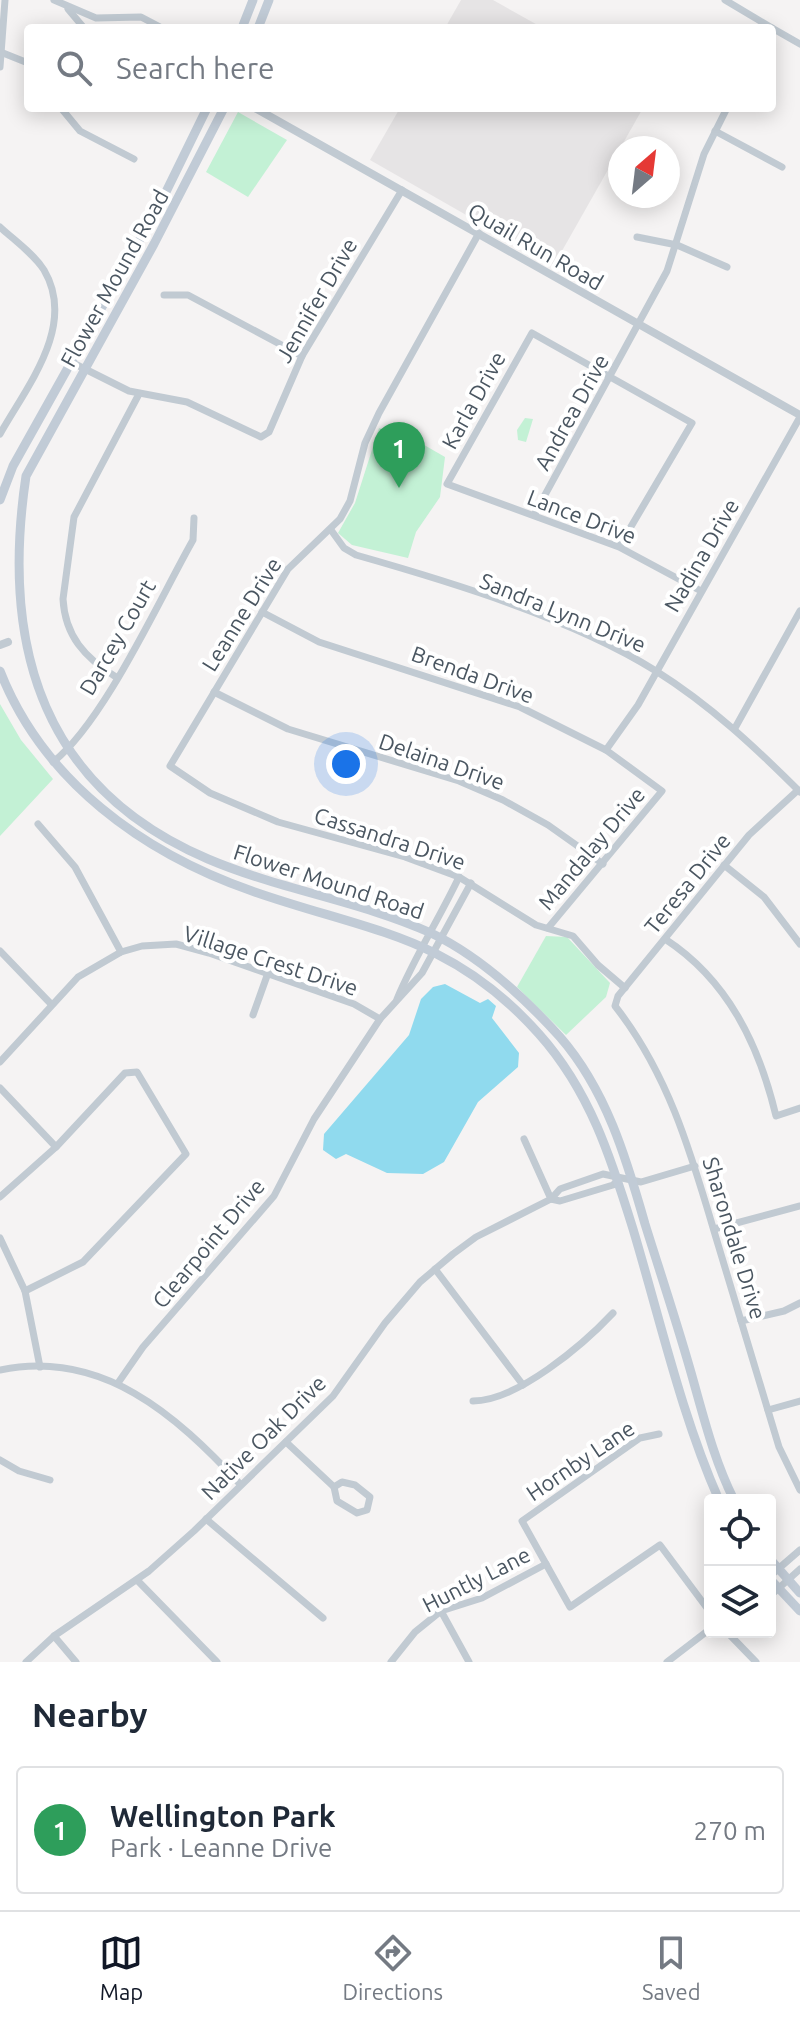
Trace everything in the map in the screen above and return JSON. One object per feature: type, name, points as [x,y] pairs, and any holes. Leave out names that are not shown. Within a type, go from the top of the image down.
[{"type":"main road","points":[[244,24],[253,0]]},
{"type":"main road","points":[[260,24],[269,0]]},
{"type":"main road","name":"Flower Mound Road","points":[[0,500],[13,466],[163,198],[205,112]]},
{"type":"main road","name":"Flower Mound Road","points":[[9,525],[26,476],[222,112]]},
{"type":"main road","points":[[5,630],[4,643],[11,657]]},
{"type":"main road","name":"Flower Mound Road","points":[[0,671],[10,697],[52,763],[119,823],[203,872],[421,944],[478,978],[541,1035],[586,1100],[618,1180],[687,1409],[717,1494]]},
{"type":"main road","name":"Flower Mound Road","points":[[26,699],[36,721],[62,755],[121,808],[205,858],[285,888],[384,915],[443,940],[499,977],[579,1061],[598,1091],[632,1179],[707,1435],[732,1494]]},
{"type":"main road","points":[[776,1566],[800,1593]]},
{"type":"main road","points":[[776,1594],[800,1611]]},
{"type":"street","points":[[0,67],[5,0]]},
{"type":"street","points":[[54,0],[96,18],[141,17],[154,24]]},
{"type":"street","points":[[725,0],[766,24]]},
{"type":"street","points":[[67,7],[82,24]]},
{"type":"street","points":[[89,24],[96,18]]},
{"type":"street","points":[[776,30],[800,44]]},
{"type":"street","points":[[3,53],[24,61]]},
{"type":"street","points":[[64,112],[80,131],[134,159]]},
{"type":"street","name":"Quail Run Road","points":[[262,112],[800,416]]},
{"type":"street","name":"Andrea Drive","points":[[534,515],[640,326],[677,245],[704,154],[725,112]]},
{"type":"street","points":[[715,131],[782,167]]},
{"type":"street","name":"Jennifer Drive","points":[[139,394],[187,402],[252,435],[261,437],[269,432],[302,356],[402,190]]},
{"type":"street","points":[[0,227],[42,268],[51,285],[54,305],[49,346],[0,434]]},
{"type":"street","name":"Leanne Drive","points":[[170,766],[300,554],[331,530],[350,501],[365,443],[379,413],[479,233]]},
{"type":"street","points":[[637,237],[677,245],[727,267]]},
{"type":"street","points":[[164,295],[188,295],[302,356]]},
{"type":"street","name":"Karla Drive","points":[[447,484],[532,333],[611,378]]},
{"type":"street","points":[[71,362],[139,394],[78,508],[69,535],[63,599],[75,641],[86,657],[116,677]]},
{"type":"street","points":[[611,378],[692,423],[619,547]]},
{"type":"street","name":"Nadina Drive","points":[[606,750],[638,705],[800,416]]},
{"type":"street","name":"Lance Drive","points":[[447,484],[619,547],[701,591]]},
{"type":"street","name":"Darcey Court","points":[[52,763],[84,731],[116,677],[193,540],[194,518]]},
{"type":"street","name":"Sandra Lynn Drive","points":[[331,530],[344,548],[356,555],[517,608],[624,653],[656,671],[735,728],[799,791]]},
{"type":"street","points":[[735,728],[800,611]]},
{"type":"street","name":"Brenda Drive","points":[[262,612],[319,642],[520,707],[606,750],[662,791]]},
{"type":"street","name":"Delaina Drive","points":[[214,692],[288,729],[459,781],[503,800],[548,825],[603,864]]},
{"type":"street","name":"Cassandra Drive","points":[[170,766],[210,793],[278,822],[405,857],[459,877],[536,925],[573,936],[598,965],[625,988]]},
{"type":"street","name":"Mandalay Drive","points":[[548,928],[662,791]]},
{"type":"street","name":"Teresa Drive","points":[[615,1006],[625,988],[724,865],[771,811],[799,791]]},
{"type":"street","points":[[38,824],[75,867],[121,952]]},
{"type":"street","points":[[724,865],[764,897],[800,944]]},
{"type":"street","name":"Clearpoint Drive","points":[[396,1001],[421,944],[432,934],[459,877]]},
{"type":"street","name":"Clearpoint Drive","points":[[118,1383],[143,1347],[274,1196],[306,1131],[380,1019],[408,991],[443,940],[471,883]]},
{"type":"street","points":[[665,939],[699,964],[732,1005],[756,1052],[776,1116],[800,1108]]},
{"type":"street","name":"Village Crest Drive","points":[[0,1062],[78,977],[121,952],[176,944],[354,1004],[380,1019]]},
{"type":"street","points":[[0,951],[51,1004]]},
{"type":"street","points":[[253,1015],[268,973]]},
{"type":"street","name":"Sharondale Drive","points":[[615,1006],[635,1031],[670,1095],[695,1166],[779,1447],[800,1490]]},
{"type":"street","points":[[0,1197],[56,1147],[125,1073],[137,1072],[186,1154],[83,1262],[25,1291]]},
{"type":"street","points":[[0,1088],[56,1147]]},
{"type":"street","points":[[524,1139],[551,1199]]},
{"type":"street","name":"Native Oak Drive","points":[[26,1662],[54,1636],[137,1580],[206,1519],[333,1396],[385,1323],[435,1269],[476,1237],[551,1199],[560,1189],[603,1174],[618,1180],[641,1182],[695,1166]]},
{"type":"street","name":"Native Oak Drive","points":[[551,1199],[560,1201],[613,1185],[618,1180]]},
{"type":"street","points":[[714,1229],[800,1206]]},
{"type":"street","points":[[0,1238],[25,1291],[40,1367]]},
{"type":"street","points":[[435,1269],[523,1385]]},
{"type":"street","points":[[741,1321],[784,1311],[800,1303]]},
{"type":"street","points":[[473,1401],[491,1401],[523,1385],[597,1330],[613,1313]]},
{"type":"street","points":[[0,1370],[40,1367],[90,1372],[118,1383],[152,1401],[177,1421],[240,1484]]},
{"type":"street","points":[[768,1410],[800,1401]]},
{"type":"street","name":"Hornby Lane","points":[[546,1564],[522,1521],[640,1438],[659,1434]]},
{"type":"street","points":[[286,1442],[334,1487],[337,1501],[350,1512],[362,1513],[371,1505],[370,1497],[355,1485],[342,1482],[334,1487]]},
{"type":"street","points":[[0,1460],[19,1471],[50,1480]]},
{"type":"street","points":[[206,1519],[323,1618]]},
{"type":"street","points":[[546,1564],[570,1607],[660,1545],[704,1604]]},
{"type":"street","points":[[776,1572],[800,1550]]},
{"type":"street","name":"Huntly Lane","points":[[391,1662],[415,1632],[441,1611],[482,1598],[546,1564]]},
{"type":"street","points":[[776,1591],[800,1569]]},
{"type":"street","points":[[137,1580],[217,1662]]},
{"type":"street","points":[[441,1611],[469,1662]]},
{"type":"street","points":[[667,1662],[704,1634]]},
{"type":"street","points":[[54,1636],[76,1662]]},
{"type":"street","points":[[733,1638],[756,1662]]},
{"type":"shaded area","points":[[461,0],[493,0],[536,24],[447,24]]},
{"type":"shaded area","points":[[398,112],[641,112],[627,136],[608,136],[608,170],[554,265],[370,160]]},
{"type":"green space","points":[[238,112],[287,140],[248,197],[206,172]]},
{"type":"green space","points":[[525,418],[533,419],[526,442],[518,440],[517,430]]},
{"type":"green space","points":[[379,428],[419,442],[445,457],[440,497],[416,532],[408,558],[352,545],[338,533],[355,503]]},
{"type":"green space","points":[[0,704],[21,740],[53,779],[0,836]]},
{"type":"green space","points":[[546,936],[567,937],[610,983],[606,997],[566,1035],[517,987]]},
{"type":"water","points":[[445,984],[480,1003],[488,999],[496,1006],[492,1018],[519,1053],[518,1067],[478,1102],[444,1162],[423,1174],[387,1173],[346,1154],[336,1159],[323,1150],[324,1134],[409,1035],[421,999],[433,987]]},
{"type":"place","name":"Wellington Park","points":[[399,488]]}]
